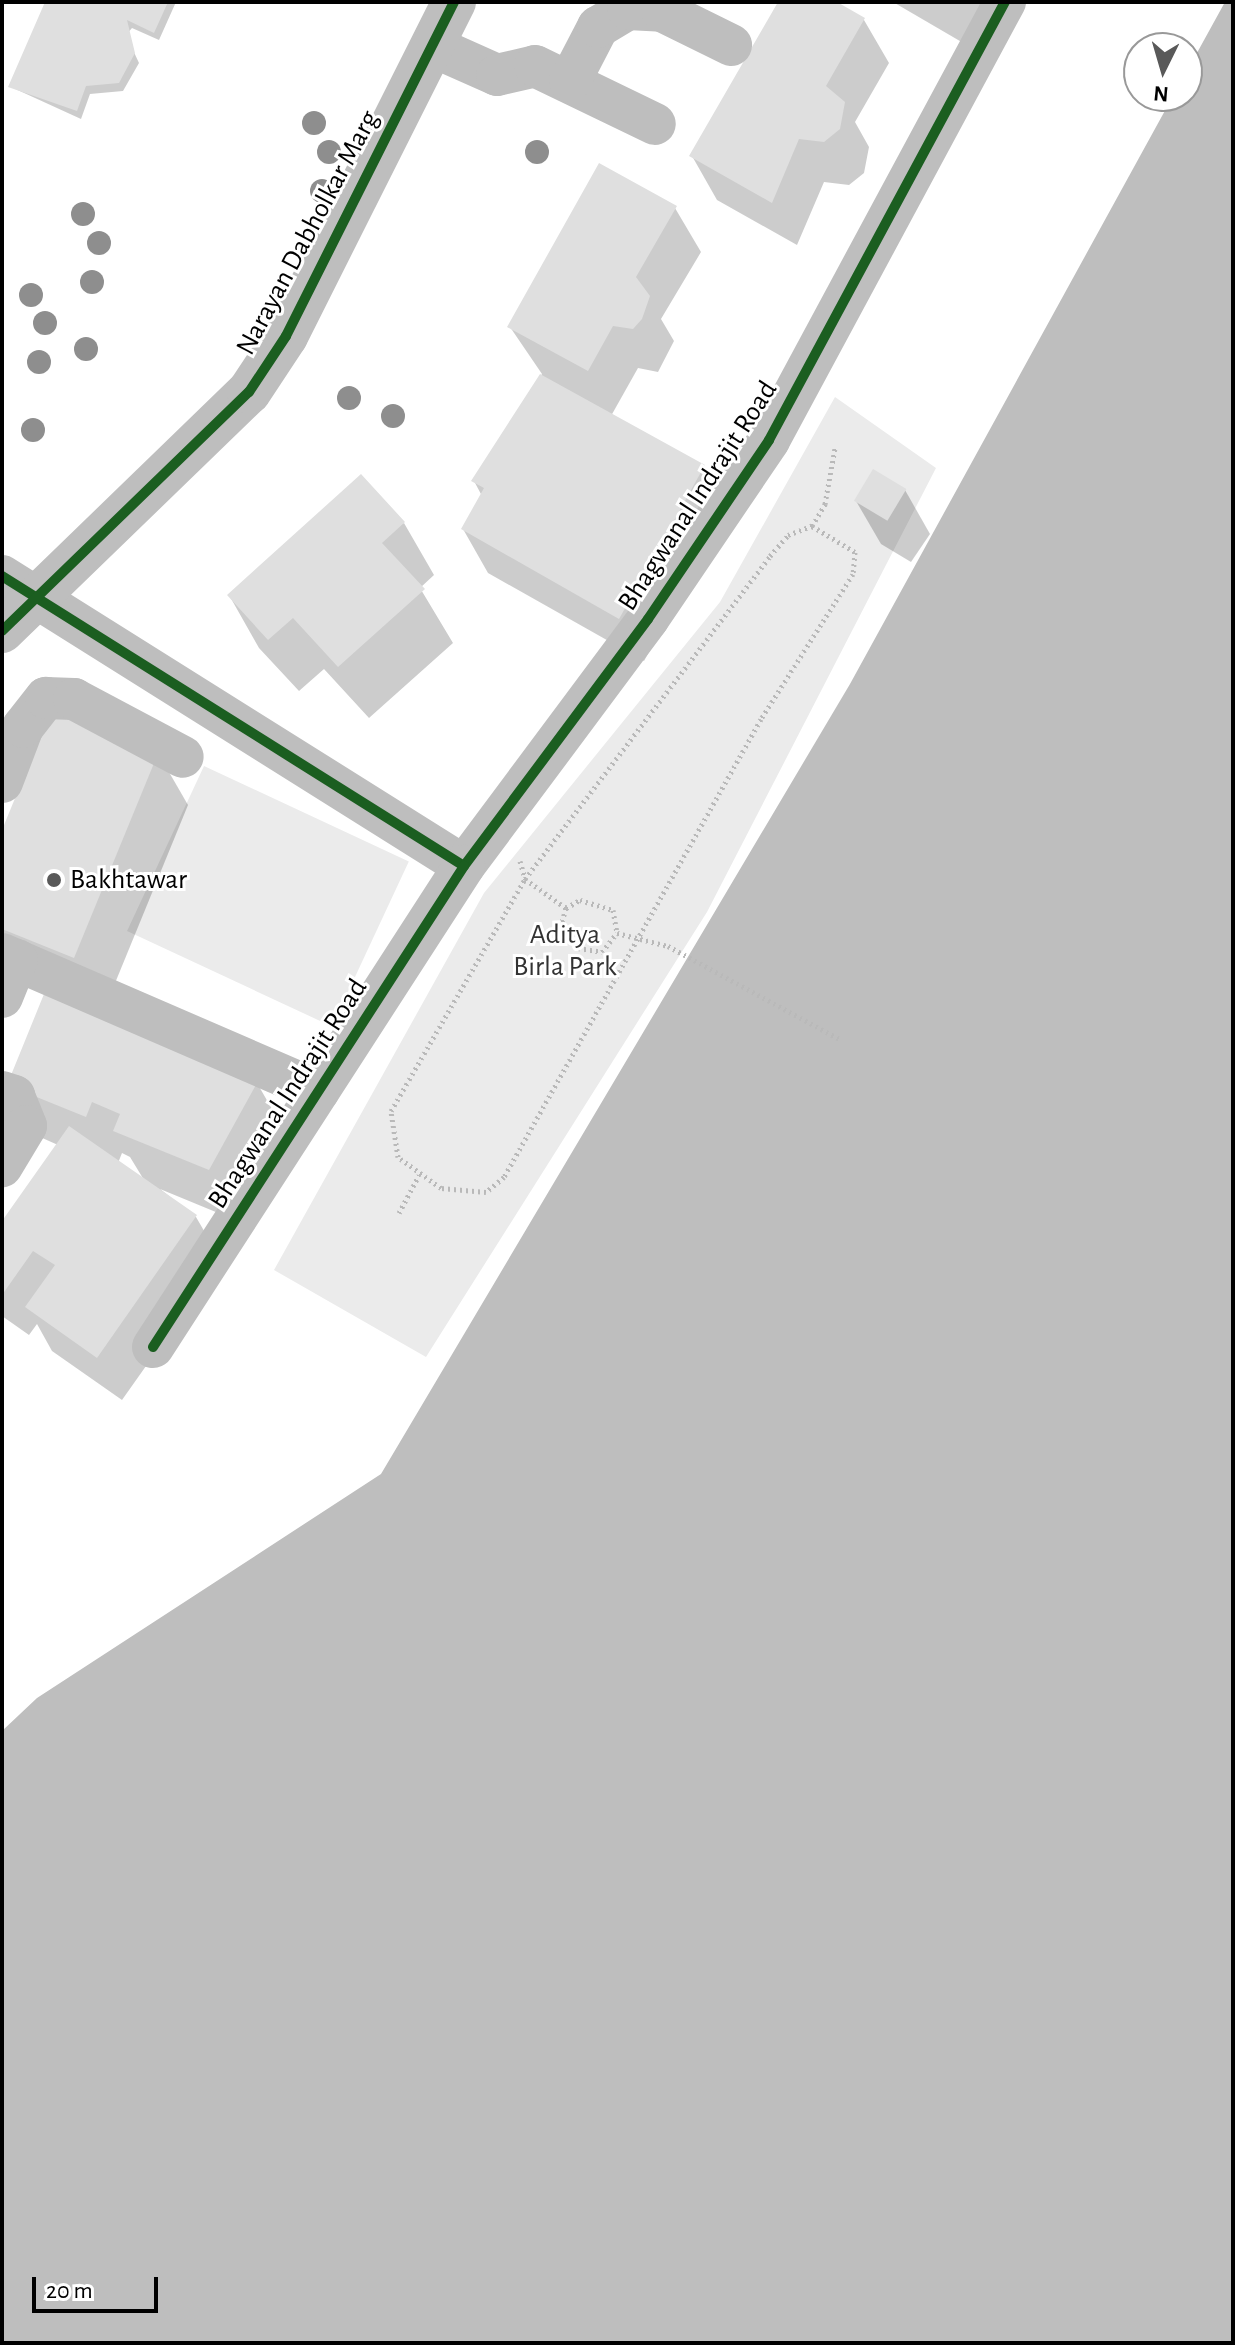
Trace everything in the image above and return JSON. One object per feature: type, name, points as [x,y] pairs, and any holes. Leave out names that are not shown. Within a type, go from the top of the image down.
[{"type":"street","name":"Narayan Dabholkar Marg","points":[[2,631],[41,598],[249,392],[286,336],[454,2]]},
{"type":"street","name":"Bhagwanal Indrajit Road","points":[[153,1347],[464,866],[648,619],[769,440],[1005,2]]},
{"type":"street","points":[[570,81],[598,27],[628,9],[662,11],[731,45]]},
{"type":"street","points":[[432,46],[497,75],[535,66],[655,124]]},
{"type":"street","points":[[2,576],[464,866]]},
{"type":"street","points":[[2,782],[12,718],[46,698],[74,699],[183,757]]},
{"type":"street","points":[[7,970],[319,1091]]},
{"type":"street","points":[[2,1092],[14,1096],[26,1126],[2,1166]]},
{"type":"path","points":[[812,526],[855,552],[853,574],[761,719],[645,935],[504,1177],[486,1192],[463,1196],[419,1175],[398,1157],[391,1111],[525,879],[770,556],[788,535],[812,526],[825,504],[835,448]]},
{"type":"path","points":[[525,879],[566,908]]},
{"type":"path","points":[[580,900],[613,910],[617,933],[602,952],[578,948],[562,922],[566,908],[580,900]]},
{"type":"path","points":[[617,933],[645,935],[839,1039]]},
{"type":"path","points":[[399,1213],[419,1175]]},
{"type":"green space","name":"Aditya Birla Park","points":[[835,397],[936,468],[707,912],[426,1357],[274,1270],[484,893],[720,602]]},
{"type":"green space","points":[[204,766],[409,862],[332,1026],[127,931]]},
{"type":"shaded area","points":[[1225,2],[1233,2],[1233,2343],[2,2343],[2,1731],[37,1698],[381,1474],[850,684],[1164,112],[1203,112],[1203,42]]},
{"type":"building","points":[[45,2],[168,2],[154,33],[127,20],[135,53],[119,83],[86,86],[77,111],[8,87]]},
{"type":"building","points":[[778,2],[837,2],[865,18],[826,86],[845,102],[840,129],[824,142],[799,139],[772,203],[689,156]]},
{"type":"building","points":[[599,163],[677,206],[636,277],[650,296],[642,319],[633,329],[613,326],[588,371],[507,327]]},
{"type":"building","points":[[540,374],[705,465],[619,619],[461,529],[484,488],[471,481]]},
{"type":"building","points":[[873,469],[906,489],[887,521],[854,501]]},
{"type":"building","points":[[361,474],[405,522],[382,543],[425,589],[338,667],[293,618],[268,640],[227,595]]},
{"type":"building","name":"Bakhtawar","points":[[52,708],[159,751],[74,958],[2,929],[2,830]]},
{"type":"building","points":[[44,994],[258,1081],[209,1170],[113,1131],[120,1114],[92,1102],[86,1117],[7,1085]]},
{"type":"building","points":[[69,1126],[197,1215],[97,1358],[25,1307],[55,1265],[33,1251],[2,1295],[2,1221]]},
{"type":"cycle path","points":[[2,631],[249,392],[286,336],[454,2]]},
{"type":"cycle path","points":[[2,576],[464,866],[648,619],[769,440],[1005,2]]},
{"type":"cycle path","points":[[153,1347],[464,866]]},
{"type":"place","name":"Bakhtawar","points":[[54,880]]}]
